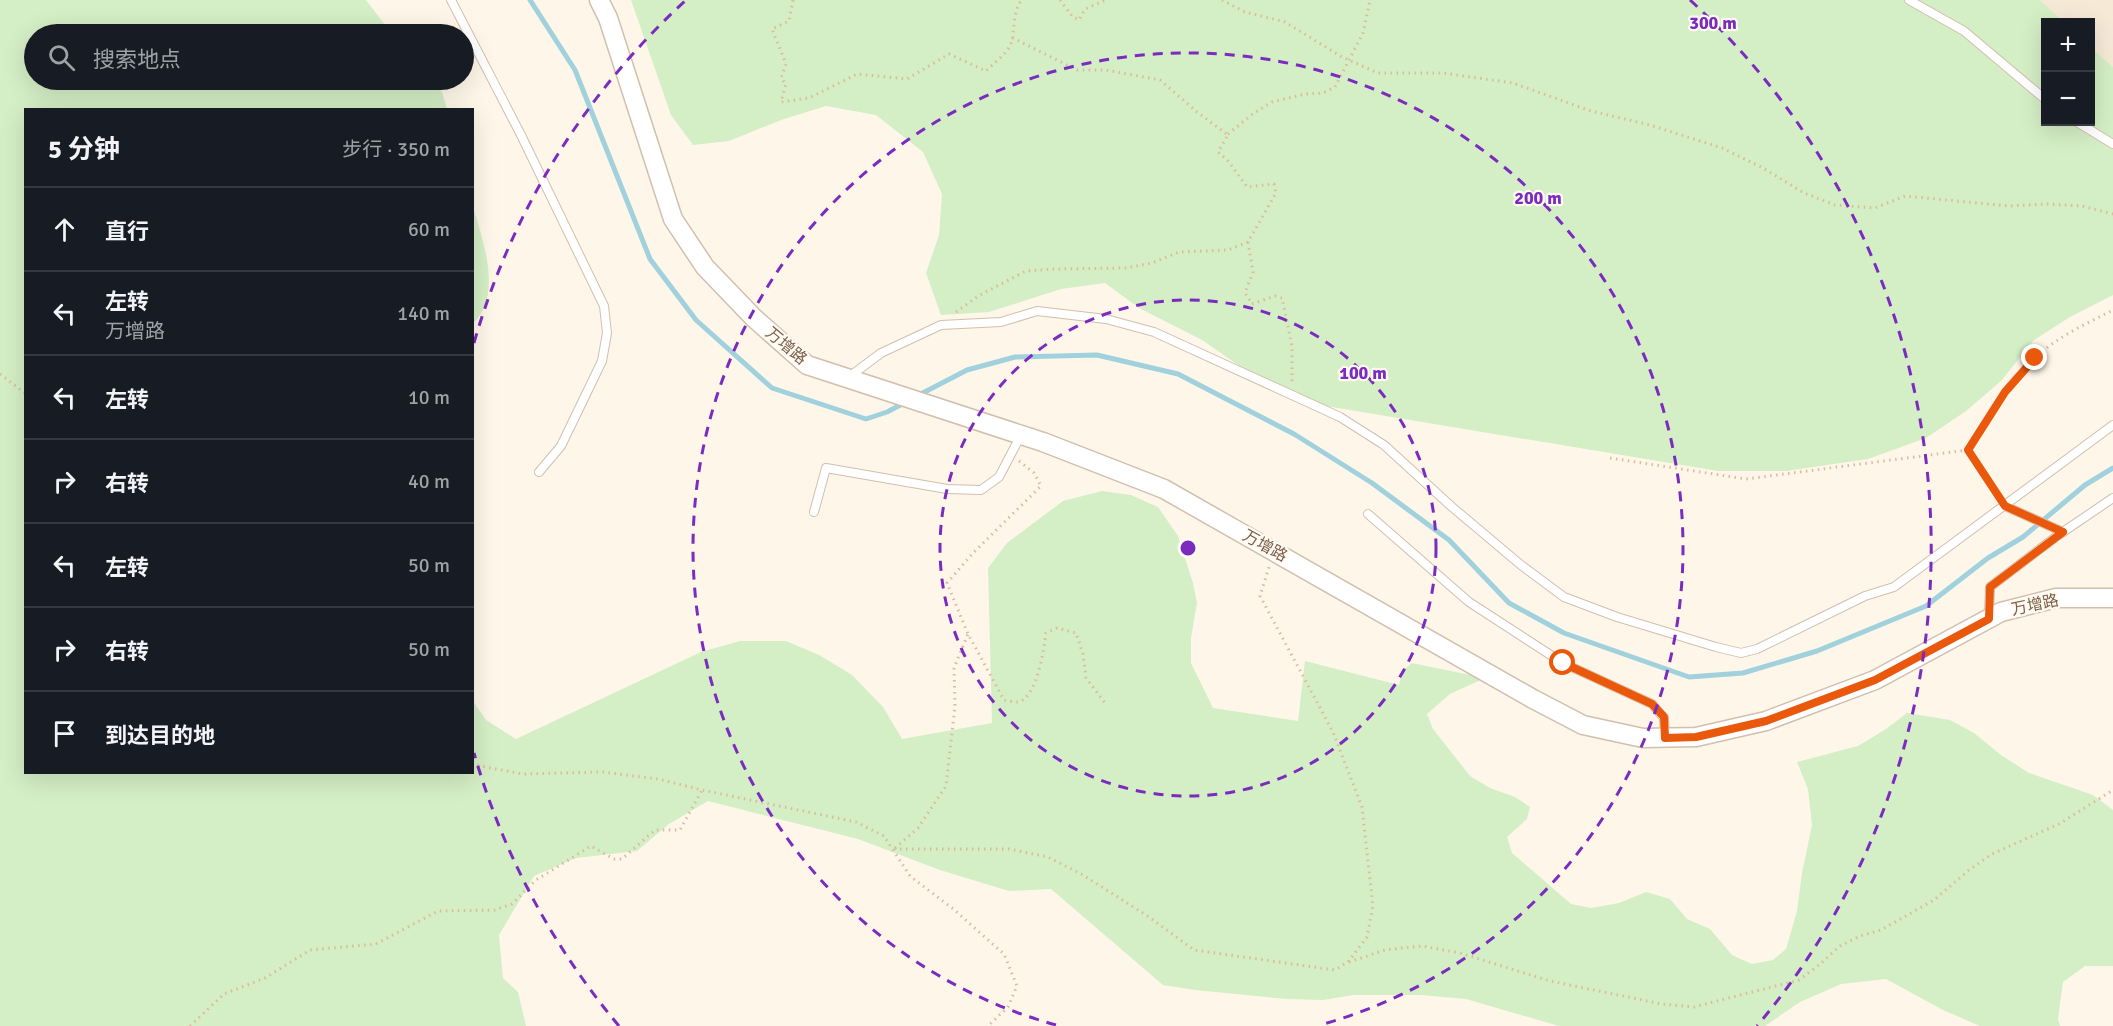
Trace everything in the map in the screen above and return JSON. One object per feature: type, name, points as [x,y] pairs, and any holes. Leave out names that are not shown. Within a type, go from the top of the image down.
[{"type":"street","name":"万增路","points":[[599,0],[608,18],[673,219],[705,267],[754,318],[807,365],[1021,435],[1164,489],[1533,699],[1583,725],[1643,738],[1665,738],[1696,737],[1766,721],[1875,680],[2001,612],[2056,598],[2113,598]]},
{"type":"lane","points":[[451,0],[463,24]]},
{"type":"lane","points":[[1910,0],[1964,31],[2041,96]]},
{"type":"lane","points":[[474,44],[604,306],[607,333],[602,361],[561,446],[539,472]]},
{"type":"lane","points":[[2084,126],[2113,144]]},
{"type":"lane","points":[[847,378],[881,353],[941,325],[1001,322],[1037,311],[1106,320],[1154,332],[1340,417],[1384,445],[1486,536],[1564,597],[1617,617],[1741,653],[1757,649],[1865,596],[1894,587],[2113,425]]},
{"type":"lane","points":[[814,512],[826,468],[947,489],[981,490],[999,477],[1021,435]]},
{"type":"lane","points":[[1989,619],[1990,587],[2113,498]]},
{"type":"lane","points":[[2005,506],[2063,532]]},
{"type":"lane","points":[[1368,514],[1468,602],[1563,663],[1652,704],[1664,717],[1665,738]]},
{"type":"path","points":[[793,0],[789,21],[772,29],[786,64],[780,78],[786,84],[781,102],[809,98],[856,74],[907,79],[949,54],[986,71],[1010,46],[1019,3],[1022,0]]},
{"type":"path","points":[[1060,0],[1072,16],[1079,20],[1085,9],[1106,0]]},
{"type":"path","points":[[1222,0],[1245,12],[1285,22],[1313,41],[1378,73],[1443,73],[1513,82],[1591,111],[1650,125],[1722,148],[1763,168],[1804,193],[1836,205],[1875,208],[1905,195],[2009,206],[2082,206],[2113,214]]},
{"type":"path","points":[[941,325],[962,306],[1026,271],[1126,268],[1152,263],[1179,252],[1228,250],[1248,242],[1276,193],[1274,184],[1247,187],[1229,162],[1218,152],[1228,135],[1254,113],[1272,102],[1305,94],[1323,93],[1335,87],[1363,33],[1370,0]]},
{"type":"path","points":[[1011,38],[1077,70],[1106,70],[1160,80],[1228,135]]},
{"type":"path","points":[[1248,242],[1253,272],[1245,293],[1252,304],[1275,297],[1282,298],[1292,346],[1292,395]]},
{"type":"path","points":[[1968,450],[2005,392],[2035,358],[2066,335],[2113,310]]},
{"type":"path","points":[[0,374],[24,392]]},
{"type":"path","points":[[1610,458],[1746,479],[1968,450]]},
{"type":"path","points":[[1968,450],[2005,506]]},
{"type":"path","points":[[1011,453],[1034,473],[1041,486],[947,583],[968,634],[1004,700],[1020,702],[1029,695],[1037,675],[1046,633],[1057,628],[1076,633],[1083,654],[1086,678],[1105,703]]},
{"type":"path","points":[[1274,551],[1260,596],[1333,732],[1362,807],[1373,906],[1367,937],[1348,962]]},
{"type":"path","points":[[894,849],[918,828],[946,786],[955,706],[954,668],[968,634]]},
{"type":"path","points":[[474,763],[523,774],[603,772],[658,779],[856,822],[884,836],[910,876],[952,908],[1004,954],[1017,986],[1008,1007],[988,1026]]},
{"type":"path","points":[[190,1026],[224,994],[265,978],[310,950],[376,944],[438,911],[495,910],[512,904],[536,880],[591,846],[614,859],[622,859],[656,830],[680,830],[702,790]]},
{"type":"path","points":[[894,849],[1009,849],[1048,857],[1083,875],[1149,917],[1194,950],[1335,970],[1348,962],[1385,950],[1422,946],[1460,953],[1550,981],[1662,1004],[1694,1007],[1799,980],[1820,965],[1840,946],[1860,936],[1881,930],[1934,900],[1992,854],[2059,824],[2113,790]]},
{"type":"shaded area","points":[[2040,0],[2113,0],[2113,67],[2095,51],[2095,18],[2060,18]]},
{"type":"green space","points":[[0,0],[366,0],[384,24],[24,24],[24,90],[440,90],[447,108],[24,108],[24,774],[474,774],[474,702],[486,720],[516,739],[701,652],[740,641],[786,641],[819,655],[852,675],[883,707],[902,739],[992,723],[988,568],[1007,543],[1063,501],[1102,491],[1131,495],[1158,507],[1178,536],[1197,603],[1191,638],[1191,663],[1213,708],[1298,721],[1305,661],[1399,685],[1402,671],[1412,663],[1485,678],[1450,694],[1427,714],[1433,729],[1470,776],[1490,788],[1515,797],[1530,807],[1527,819],[1507,837],[1512,853],[1571,904],[1591,908],[1619,903],[1646,892],[1670,899],[1687,919],[1710,929],[1732,955],[1752,964],[1773,960],[1786,949],[1797,911],[1812,825],[1808,789],[1797,762],[1858,746],[1907,713],[1950,720],[1974,733],[2001,755],[2029,773],[2093,795],[2113,810],[2113,966],[2085,966],[2063,982],[2058,1019],[2060,1026],[1980,1026],[1943,1010],[1886,979],[1841,984],[1800,1002],[1765,1026],[1559,1026],[1466,999],[1421,995],[1353,995],[1323,1000],[1286,999],[1163,985],[1051,889],[1009,891],[940,870],[858,839],[708,801],[669,824],[637,851],[576,858],[534,876],[499,935],[503,978],[518,992],[526,1026],[0,1026]]},
{"type":"green space","points":[[631,0],[2040,0],[2060,18],[2041,18],[2041,126],[2095,126],[2095,51],[2113,67],[2113,295],[2070,317],[2034,340],[2001,381],[1966,411],[1926,438],[1868,459],[1786,471],[1718,471],[1326,406],[1254,376],[1202,340],[1139,308],[1105,283],[1061,289],[989,312],[941,315],[926,273],[939,235],[942,194],[923,152],[876,115],[826,106],[781,120],[729,141],[693,145],[671,115]]},
{"type":"green space","points":[[474,210],[488,266],[487,297],[482,311],[474,322]]},
{"type":"waterway","points":[[530,0],[575,70],[650,259],[696,320],[772,388],[866,419],[906,402]]},
{"type":"waterway","points":[[917,396],[967,370],[1015,357],[1097,355],[1178,374],[1294,434],[1372,483],[1449,540],[1509,603],[1564,633],[1689,677],[1743,673],[1817,651],[1926,606],[1988,558],[2023,537],[2085,485],[2113,468]]},
{"type":"route","points":[[1563,663],[1652,704],[1664,717],[1665,738],[1696,737],[1766,721],[1875,680],[1989,619],[1990,587],[2063,532],[2005,506],[1968,450],[2005,392],[2035,358]]}]
